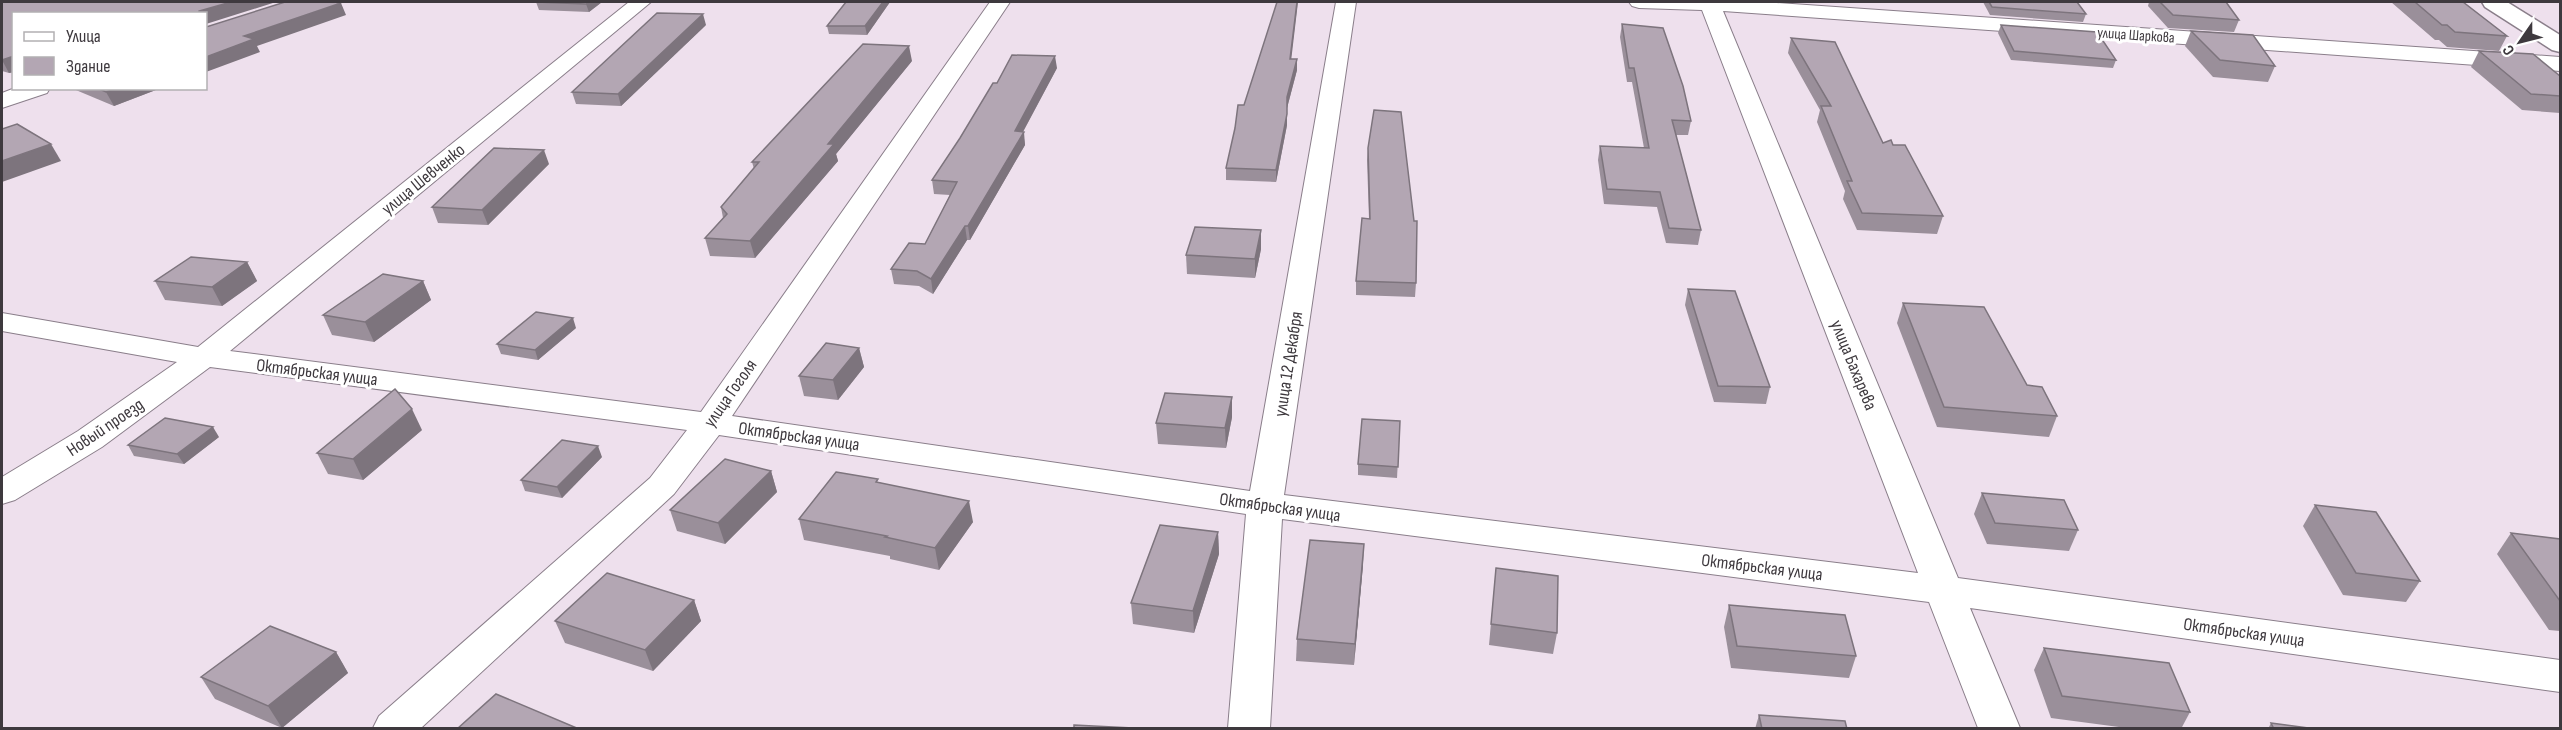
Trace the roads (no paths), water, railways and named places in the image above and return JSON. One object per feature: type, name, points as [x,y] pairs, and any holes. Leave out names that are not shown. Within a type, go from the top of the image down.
[{"type":"main road","points":[[2493,2],[2560,45]]},
{"type":"street","name":"улица Шевченко","points":[[204,357],[641,2]]},
{"type":"street","name":"улица Гоголя","points":[[394,729],[662,486],[710,423],[1000,2]]},
{"type":"street","name":"улица 12 Декабря","points":[[1249,729],[1265,505],[1347,2]]},
{"type":"street","name":"улица Шаркова","points":[[1640,2],[1709,3],[2560,64]]},
{"type":"street","name":"улица Бахарева","points":[[1709,3],[1998,729]]},
{"type":"street","points":[[2,101],[33,90]]},
{"type":"street","name":"Октябрьская улица","points":[[2,322],[204,357],[710,423],[1265,505],[1944,590],[2560,676]]},
{"type":"street","name":"Новый проезд","points":[[2,492],[90,439],[204,357]]}]
